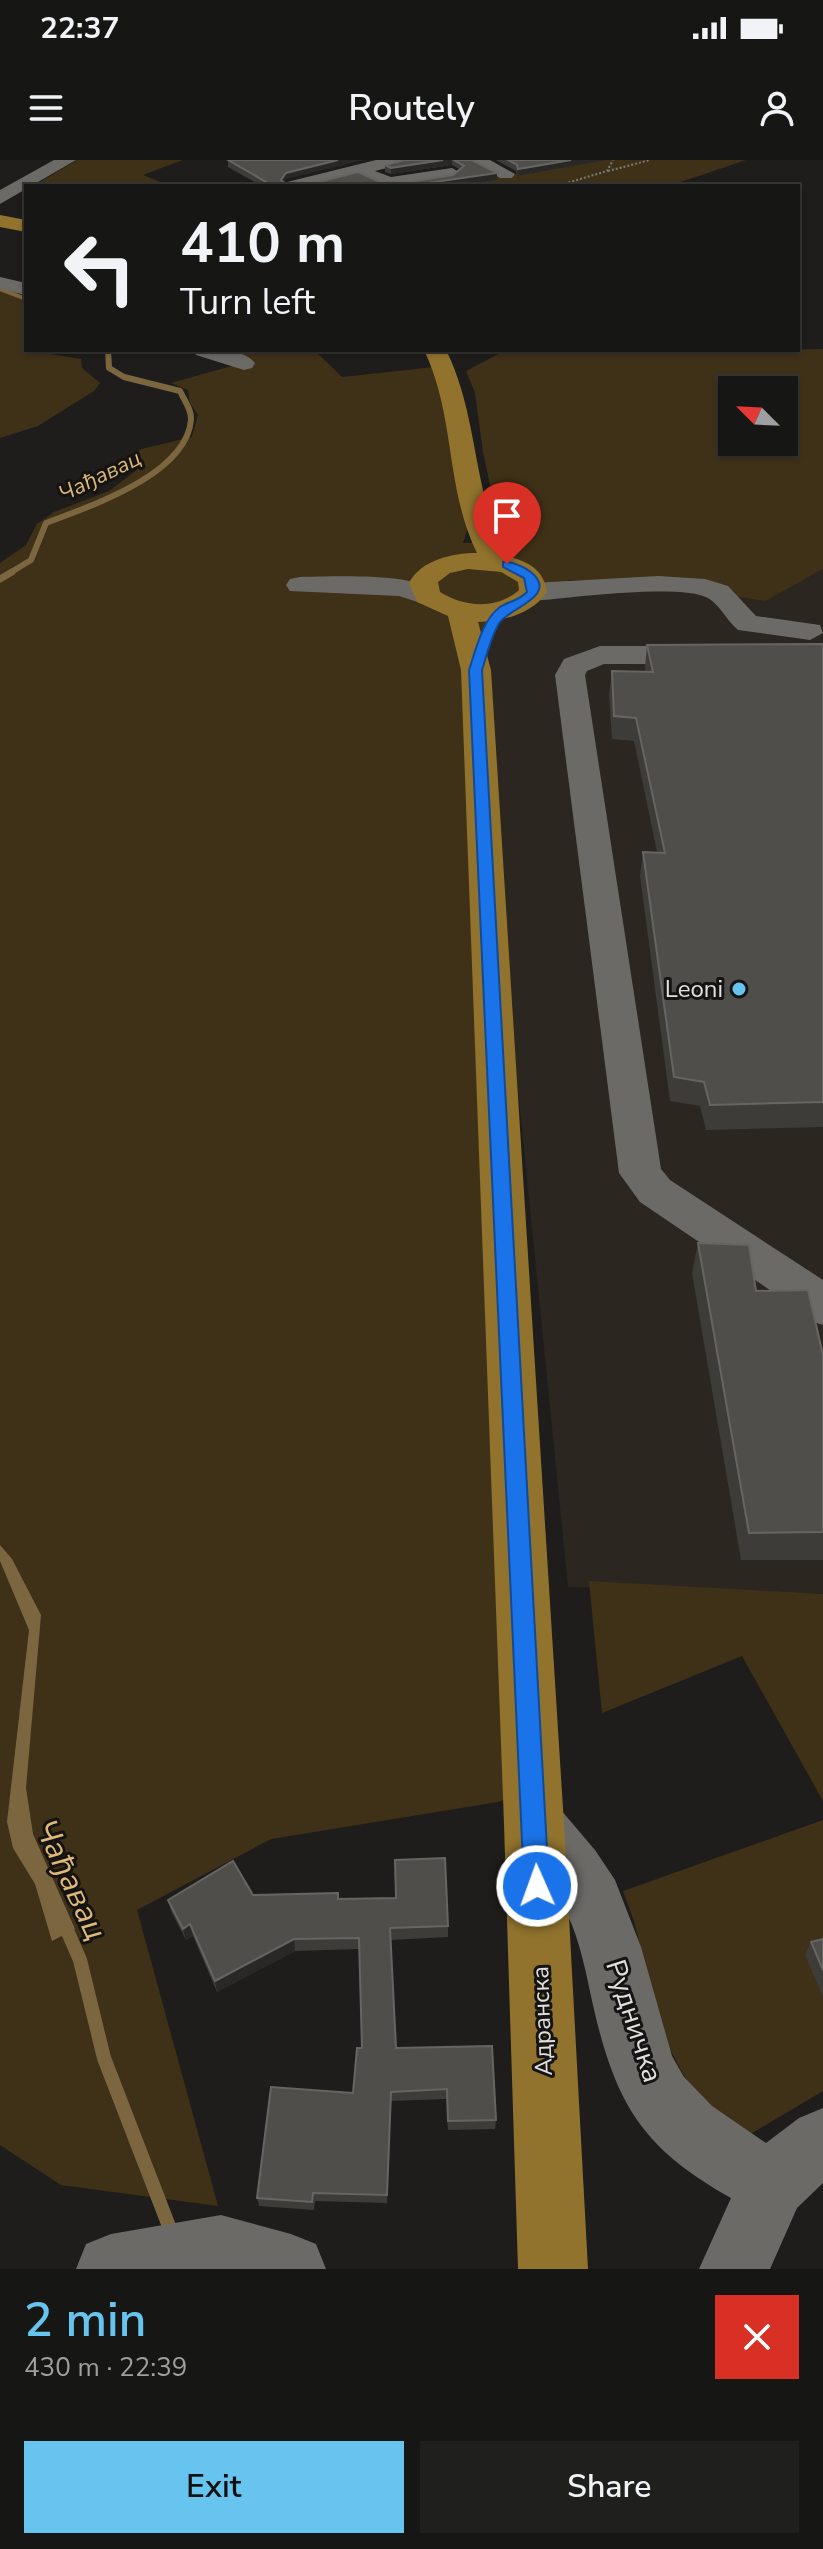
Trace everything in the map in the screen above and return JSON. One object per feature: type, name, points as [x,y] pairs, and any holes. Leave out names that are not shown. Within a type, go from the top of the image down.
[{"type":"main road","points":[[1,226],[24,226]]},
{"type":"main road","points":[[1,226],[24,234]]},
{"type":"main road","points":[[436,352],[456,397],[463,435],[464,470],[484,543],[495,562],[529,583],[526,600],[503,610],[461,611],[435,603],[426,587],[451,563],[461,548],[473,511]]},
{"type":"main road","points":[[451,563],[495,562]]},
{"type":"main road","name":"Адранска","points":[[476,670],[488,631],[503,610]]},
{"type":"main road","name":"Адранска","points":[[461,611],[476,670],[534,1824],[553,2269]]},
{"type":"street","points":[[24,184],[67,160]]},
{"type":"street","points":[[300,184],[397,160]]},
{"type":"street","points":[[475,160],[506,174]]},
{"type":"street","points":[[302,163],[329,176]]},
{"type":"street","points":[[355,168],[389,183],[452,173]]},
{"type":"street","points":[[3,196],[24,184]]},
{"type":"street","points":[[0,283],[24,289]]},
{"type":"street","points":[[210,352],[244,363]]},
{"type":"street","points":[[529,583],[651,584],[715,590],[748,624],[823,631]]},
{"type":"street","points":[[300,585],[426,587]]},
{"type":"street","points":[[776,629],[823,604]]},
{"type":"street","points":[[823,655],[600,655],[575,665],[570,675],[640,1173],[655,1191],[811,1295],[823,1307]]},
{"type":"street","name":"Рудничка","points":[[534,1824],[594,1903],[614,1956],[639,2053],[652,2087],[693,2133],[743,2168],[798,2163]]},
{"type":"street","name":"Рудничка","points":[[734,2269],[798,2163]]},
{"type":"street","points":[[169,2259],[291,2269]]},
{"type":"path","points":[[607,171],[613,160]]},
{"type":"path","points":[[564,184],[650,160]]},
{"type":"shaded area","points":[[77,160],[183,160],[143,175],[165,184],[36,184]]},
{"type":"shaded area","points":[[541,160],[746,160],[675,184],[462,184],[543,169]]},
{"type":"shaded area","points":[[0,284],[24,289],[24,298],[19,297],[24,299],[24,352],[81,359],[82,368],[100,383],[94,391],[38,426],[0,438]]},
{"type":"shaded area","points":[[823,349],[823,569],[766,601],[647,584],[568,580],[569,584],[533,592],[507,564],[483,452],[475,393],[466,371],[502,352],[800,352],[800,350]]},
{"type":"shaded area","points":[[210,352],[316,352],[342,377],[444,366],[473,511],[463,543],[484,543],[488,551],[451,563],[427,596],[503,610],[482,648],[525,1792],[498,1802],[271,1839],[137,1910],[218,2206],[61,2185],[0,2145],[0,563],[26,545],[37,524],[54,512],[109,491],[137,470],[132,458],[141,449],[192,437],[198,415],[190,403],[188,390],[171,383],[242,363]]},
{"type":"shaded area","points":[[460,566],[514,574],[523,587],[503,604],[461,605],[434,590],[438,576]]},
{"type":"shaded area","points":[[823,569],[823,1594],[568,1587],[476,670],[492,625],[503,610],[526,600],[651,584],[766,601]]},
{"type":"shaded area","points":[[0,1545],[12,1559],[41,1615],[26,1788],[33,1834],[75,1929],[52,1941],[35,1884],[13,1848],[7,1822],[29,1630],[0,1561]]},
{"type":"shaded area","points":[[589,1581],[823,1594],[823,1801],[742,1656],[602,1713]]},
{"type":"shaded area","points":[[823,1820],[823,2091],[742,2139],[698,2102],[662,2034],[634,1921],[623,1891]]},
{"type":"building","points":[[228,160],[338,160],[286,173],[281,180],[284,183],[315,183],[358,172],[380,182],[404,183],[453,175],[464,166],[454,160],[472,160],[497,173],[421,184],[270,184]]},
{"type":"building","points":[[404,160],[443,160],[391,168],[385,165]]},
{"type":"building","points":[[508,160],[571,160],[518,169]]},
{"type":"building","name":"Leoni","points":[[823,644],[823,1102],[710,1105],[704,1082],[674,1077],[643,852],[665,853],[636,718],[614,716],[612,671],[653,672],[647,645]]},
{"type":"building","points":[[698,1243],[749,1245],[756,1291],[808,1290],[823,1355],[823,1532],[749,1533]]},
{"type":"building","points":[[445,1858],[448,1926],[390,1928],[396,2048],[492,2046],[496,2120],[448,2121],[447,2089],[391,2092],[387,2195],[313,2193],[312,2202],[257,2198],[271,2087],[353,2093],[357,2048],[362,2048],[359,1938],[294,1939],[215,1981],[190,1924],[183,1929],[168,1900],[233,1861],[253,1895],[338,1893],[338,1899],[396,1898],[395,1860]]},
{"type":"building","points":[[823,1939],[823,1970],[811,1942]]},
{"type":"waterway","name":"Чађавац","points":[[0,289],[24,298]]},
{"type":"waterway","name":"Чађавац","points":[[8,574],[31,560],[46,523],[133,486],[172,457],[185,440],[191,416],[180,391],[124,377],[109,368],[108,352]]},
{"type":"waterway","name":"Чађавац","points":[[0,579],[12,572]]},
{"type":"waterway","name":"Чађавац","points":[[63,1921],[80,1960],[104,2058],[172,2234]]},
{"type":"place","name":"Leoni","points":[[739,989]]},
{"type":"route","points":[[507,564],[528,576],[533,592],[526,600],[503,610],[492,625],[476,670],[537,1886]]}]
